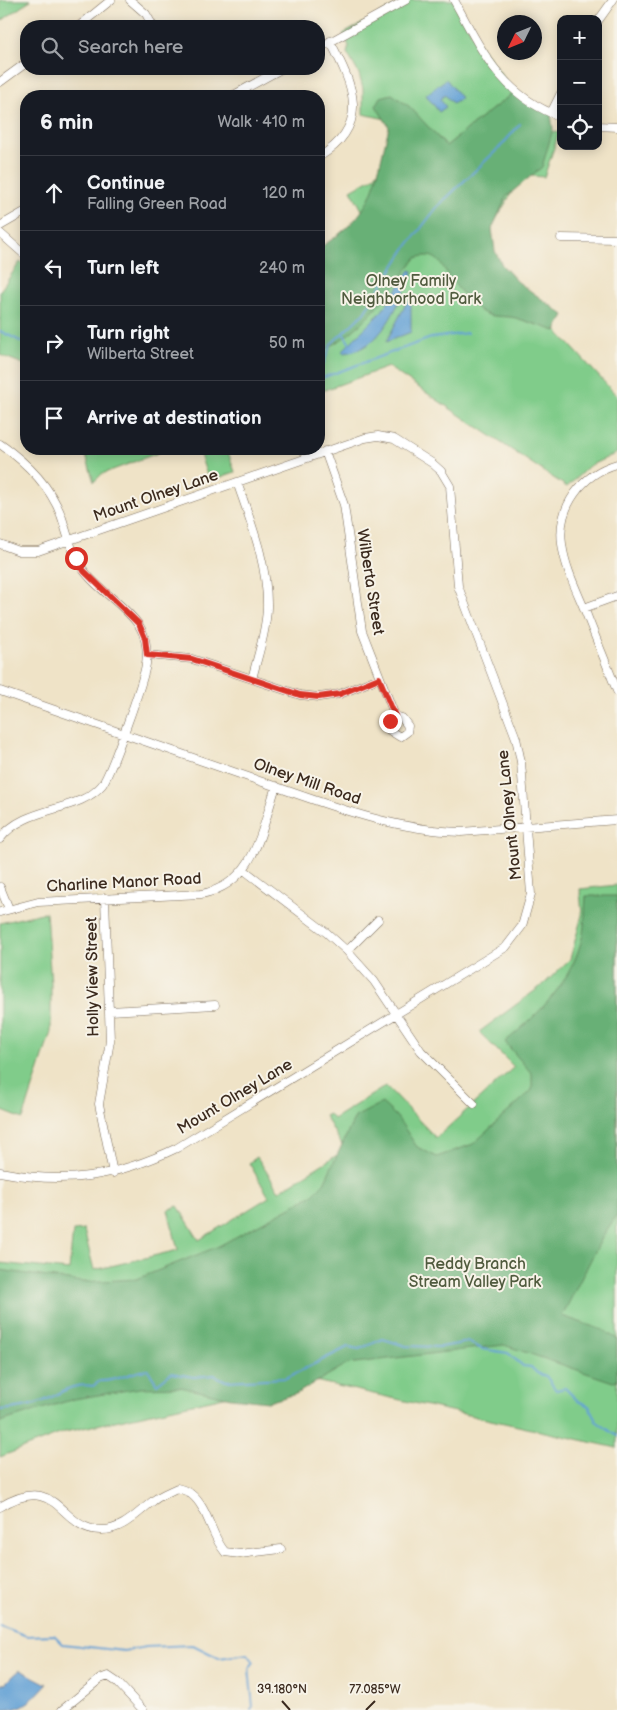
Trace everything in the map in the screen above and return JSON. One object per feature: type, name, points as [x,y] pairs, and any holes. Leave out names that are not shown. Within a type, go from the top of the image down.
[{"type":"street","points":[[86,20],[110,0]]},
{"type":"street","points":[[130,0],[146,14],[150,20]]},
{"type":"street","points":[[325,44],[406,0]]},
{"type":"street","points":[[454,0],[481,49],[498,75],[524,99],[557,115]]},
{"type":"street","points":[[602,16],[614,0]]},
{"type":"street","points":[[325,152],[339,141],[350,123],[354,107],[354,98],[349,79],[330,41]]},
{"type":"street","points":[[0,82],[20,67]]},
{"type":"street","points":[[243,90],[270,75]]},
{"type":"street","points":[[551,113],[557,101]]},
{"type":"street","points":[[602,126],[617,126]]},
{"type":"street","points":[[0,226],[20,214]]},
{"type":"street","points":[[0,233],[20,251]]},
{"type":"street","points":[[561,238],[617,239]]},
{"type":"street","name":"Mount Olney Lane","points":[[0,1172],[57,1179],[87,1178],[144,1164],[177,1148],[396,1016],[506,946],[522,926],[531,894],[520,762],[516,738],[458,586],[450,486],[441,471],[432,463],[394,439],[378,436],[365,438],[325,451]]},
{"type":"street","points":[[0,444],[24,462],[43,483],[60,512],[76,558],[84,571],[139,624],[145,638],[147,655],[146,667],[108,777],[93,793],[23,819],[3,829],[0,839]]},
{"type":"street","name":"Wilberta Street","points":[[325,451],[344,505],[362,631],[395,716]]},
{"type":"street","name":"Mount Olney Lane","points":[[0,544],[28,552],[69,540],[314,455]]},
{"type":"street","points":[[617,464],[592,475],[580,486],[568,503],[562,522],[562,544],[566,564],[617,691]]},
{"type":"street","points":[[237,482],[261,552],[266,588],[264,630],[252,679]]},
{"type":"street","points":[[584,608],[617,596]]},
{"type":"street","points":[[147,655],[192,659],[300,695],[319,697],[340,694],[379,678]]},
{"type":"street","name":"Olney Mill Road","points":[[0,691],[367,817],[401,825],[461,832],[617,820]]},
{"type":"street","name":"Charline Manor Road","points":[[0,912],[38,902],[210,892],[226,886],[244,870],[253,857],[276,786]]},
{"type":"street","points":[[244,870],[327,933],[347,951],[374,981],[421,1051],[474,1104]]},
{"type":"street","points":[[0,887],[9,909]]},
{"type":"street","name":"Holly View Street","points":[[105,898],[110,1041],[99,1104],[113,1173]]},
{"type":"street","points":[[347,951],[378,920]]},
{"type":"street","points":[[110,1011],[215,1005]]},
{"type":"street","points":[[0,1507],[16,1498],[35,1496],[49,1499],[82,1526],[100,1530],[123,1524],[153,1500],[177,1488],[191,1494],[208,1517],[215,1536],[225,1552],[240,1554],[281,1550]]},
{"type":"street","points":[[62,1710],[100,1679],[108,1676],[117,1682],[143,1710]]},
{"type":"green space","points":[[0,0],[31,0],[0,22]]},
{"type":"green space","name":"Olney Family Neighborhood Park","points":[[406,0],[454,0],[472,34],[514,92],[446,146],[437,136],[448,151],[545,128],[557,132],[557,139],[544,177],[522,175],[480,247],[617,396],[617,453],[589,466],[567,487],[388,367],[325,390],[325,245],[368,221],[351,190],[374,177],[395,143],[399,122],[363,114],[363,89],[359,74],[347,53],[349,46],[343,34]]},
{"type":"green space","points":[[514,92],[551,113],[553,129],[542,167],[506,197],[492,229],[495,251],[502,265],[518,282],[564,315],[556,331],[516,318],[492,316],[483,313],[459,289],[439,261],[430,256],[424,256],[416,258],[384,299],[361,323],[325,349],[325,244],[352,222],[370,197],[389,127],[376,106],[381,97],[392,94],[410,107],[446,146]]},
{"type":"green space","points":[[20,262],[20,363],[0,355],[0,291]]},
{"type":"green space","points":[[86,455],[152,455],[102,474],[94,482]]},
{"type":"green space","points":[[200,455],[229,455],[235,472],[209,481]]},
{"type":"green space","name":"Reddy Branch Stream Valley Park","points":[[617,885],[617,1448],[306,1379],[65,1432],[0,1457],[0,1263],[69,1270],[73,1231],[84,1230],[94,1270],[178,1250],[168,1210],[178,1206],[199,1240],[269,1197],[249,1163],[257,1157],[279,1191],[345,1150],[325,1116],[329,1114],[333,1119],[386,1086],[436,1138],[514,1067],[479,1032],[544,984],[570,959],[582,915],[580,889]]},
{"type":"green space","name":"Reddy Branch Stream Valley Park","points":[[586,896],[617,896],[617,1215],[604,1234],[562,1316],[603,1330],[617,1339],[617,1381],[613,1382],[504,1345],[347,1364],[296,1394],[268,1402],[231,1398],[180,1387],[140,1388],[74,1399],[0,1422],[0,1270],[82,1282],[137,1279],[219,1246],[311,1196],[324,1183],[355,1117],[382,1103],[397,1117],[417,1147],[437,1157],[473,1144],[532,1090],[532,1074],[505,1042],[531,1019],[553,995],[572,967],[583,934]]},
{"type":"green space","points":[[46,912],[51,984],[51,1032],[23,1119],[0,1110],[0,923]]},
{"type":"water","points":[[446,79],[461,98],[453,104],[445,95],[440,99],[446,107],[439,112],[426,95]]},
{"type":"water","points":[[410,270],[413,271],[412,275],[394,313],[378,335],[368,344],[357,350],[343,353],[342,351],[382,311]]},
{"type":"water","points":[[407,302],[411,302],[411,332],[386,342]]},
{"type":"water","points":[[20,1670],[47,1684],[21,1706],[0,1710],[0,1685]]},
{"type":"waterway","points":[[325,360],[331,344],[364,313],[405,249],[438,206],[502,145],[520,124]]},
{"type":"waterway","points":[[0,331],[20,341]]},
{"type":"waterway","points":[[343,333],[350,344]]},
{"type":"waterway","points":[[325,377],[431,338],[467,333]]},
{"type":"waterway","points":[[0,1410],[20,1408],[45,1400],[64,1390],[77,1386],[93,1386],[100,1381],[113,1380],[148,1370],[157,1384],[171,1373],[194,1377],[214,1375],[226,1381],[286,1378],[348,1347],[359,1349],[383,1339],[406,1346],[441,1347],[468,1342],[482,1349],[508,1353],[523,1366],[531,1367],[537,1373],[546,1376],[556,1390],[565,1388],[578,1401],[589,1406],[596,1421],[617,1436]]},
{"type":"waterway","points":[[0,1626],[27,1636],[54,1635],[63,1644],[124,1651],[146,1647],[193,1645],[219,1658],[248,1654],[254,1662],[249,1668],[253,1707],[251,1710]]},
{"type":"route","points":[[76,558],[84,571],[139,624],[145,638],[147,655],[170,655],[192,659],[300,695],[319,697],[340,694],[379,678],[395,716],[390,721]]}]
